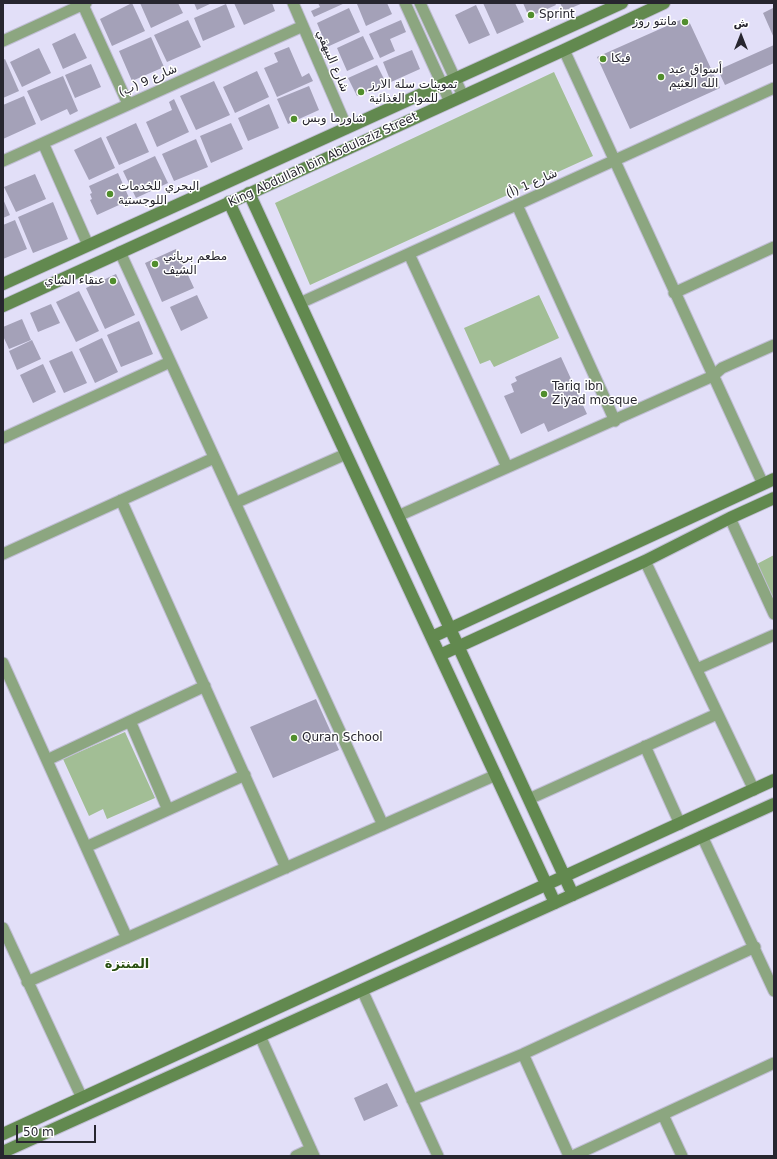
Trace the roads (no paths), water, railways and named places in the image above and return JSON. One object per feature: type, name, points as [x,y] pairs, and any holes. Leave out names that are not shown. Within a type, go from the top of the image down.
[{"type":"main road","name":"King Abdullah bin Abdulaziz Street","points":[[3,284],[622,3]]},
{"type":"main road","name":"King Abdullah bin Abdulaziz Street","points":[[3,306],[664,3]]},
{"type":"main road","points":[[249,193],[574,894]]},
{"type":"main road","points":[[229,202],[555,903]]},
{"type":"main road","points":[[432,637],[774,479]]},
{"type":"main road","points":[[440,655],[646,561],[730,518],[774,498]]},
{"type":"main road","points":[[3,1134],[774,780]]},
{"type":"main road","points":[[3,1152],[774,804]]},
{"type":"street","name":"شارع البيهقي","points":[[293,3],[346,128]]},
{"type":"street","points":[[404,3],[450,102]]},
{"type":"street","points":[[420,3],[463,96]]},
{"type":"street","points":[[3,41],[83,4],[128,104]]},
{"type":"street","name":"شارع 9 (ب)","points":[[3,161],[303,26]]},
{"type":"street","points":[[564,50],[674,293],[763,484]]},
{"type":"street","name":"شارع 1 (أ)","points":[[300,303],[774,88]]},
{"type":"street","points":[[43,143],[88,245]]},
{"type":"street","points":[[517,205],[615,421]]},
{"type":"street","points":[[674,293],[774,247]]},
{"type":"street","points":[[120,252],[383,825]]},
{"type":"street","points":[[409,254],[507,467]]},
{"type":"street","points":[[398,516],[615,421],[713,376],[722,368],[774,345]]},
{"type":"street","points":[[3,438],[170,362]]},
{"type":"street","points":[[235,503],[346,454]]},
{"type":"street","points":[[3,554],[214,458]]},
{"type":"street","points":[[122,500],[286,868]]},
{"type":"street","points":[[730,518],[774,614]]},
{"type":"street","points":[[646,561],[754,790]]},
{"type":"street","points":[[697,669],[774,635]]},
{"type":"street","points":[[3,663],[127,938]]},
{"type":"street","points":[[47,760],[205,686]]},
{"type":"street","points":[[529,798],[717,714]]},
{"type":"street","points":[[130,721],[168,810]]},
{"type":"street","points":[[645,746],[680,824]]},
{"type":"street","points":[[86,847],[244,775]]},
{"type":"street","points":[[27,982],[496,775]]},
{"type":"street","points":[[702,836],[755,947],[774,991]]},
{"type":"street","points":[[3,928],[82,1098]]},
{"type":"street","points":[[412,1100],[523,1054],[755,947]]},
{"type":"street","points":[[362,990],[438,1156]]},
{"type":"street","points":[[260,1036],[313,1152],[296,1156]]},
{"type":"street","points":[[523,1054],[569,1156]]},
{"type":"street","points":[[573,1156],[774,1063]]},
{"type":"street","points":[[663,1115],[682,1156]]},
{"type":"place","name":"Sprint","points":[[531,15]]},
{"type":"place","name":"مانتو روز","points":[[685,22]]},
{"type":"place","name":"فيكا","points":[[603,59]]},
{"type":"place","name":"أسواق عبد الله العثيم","points":[[661,77]]},
{"type":"place","name":"تموينات سلة الارز للمواد الغذائية","points":[[361,92]]},
{"type":"place","name":"شاورما وبس","points":[[294,119]]},
{"type":"place","name":"البحري للخدمات اللوجستية","points":[[110,194]]},
{"type":"place","name":"مطعم برياني الشيف","points":[[155,264]]},
{"type":"place","name":"عنقاء الشاي","points":[[113,281]]},
{"type":"place","name":"Tariq ibn Ziyad mosque","points":[[544,394]]},
{"type":"place","name":"Quran School","points":[[294,738]]},
{"type":"district","name":"المنتزة","points":[[127,965]]}]
